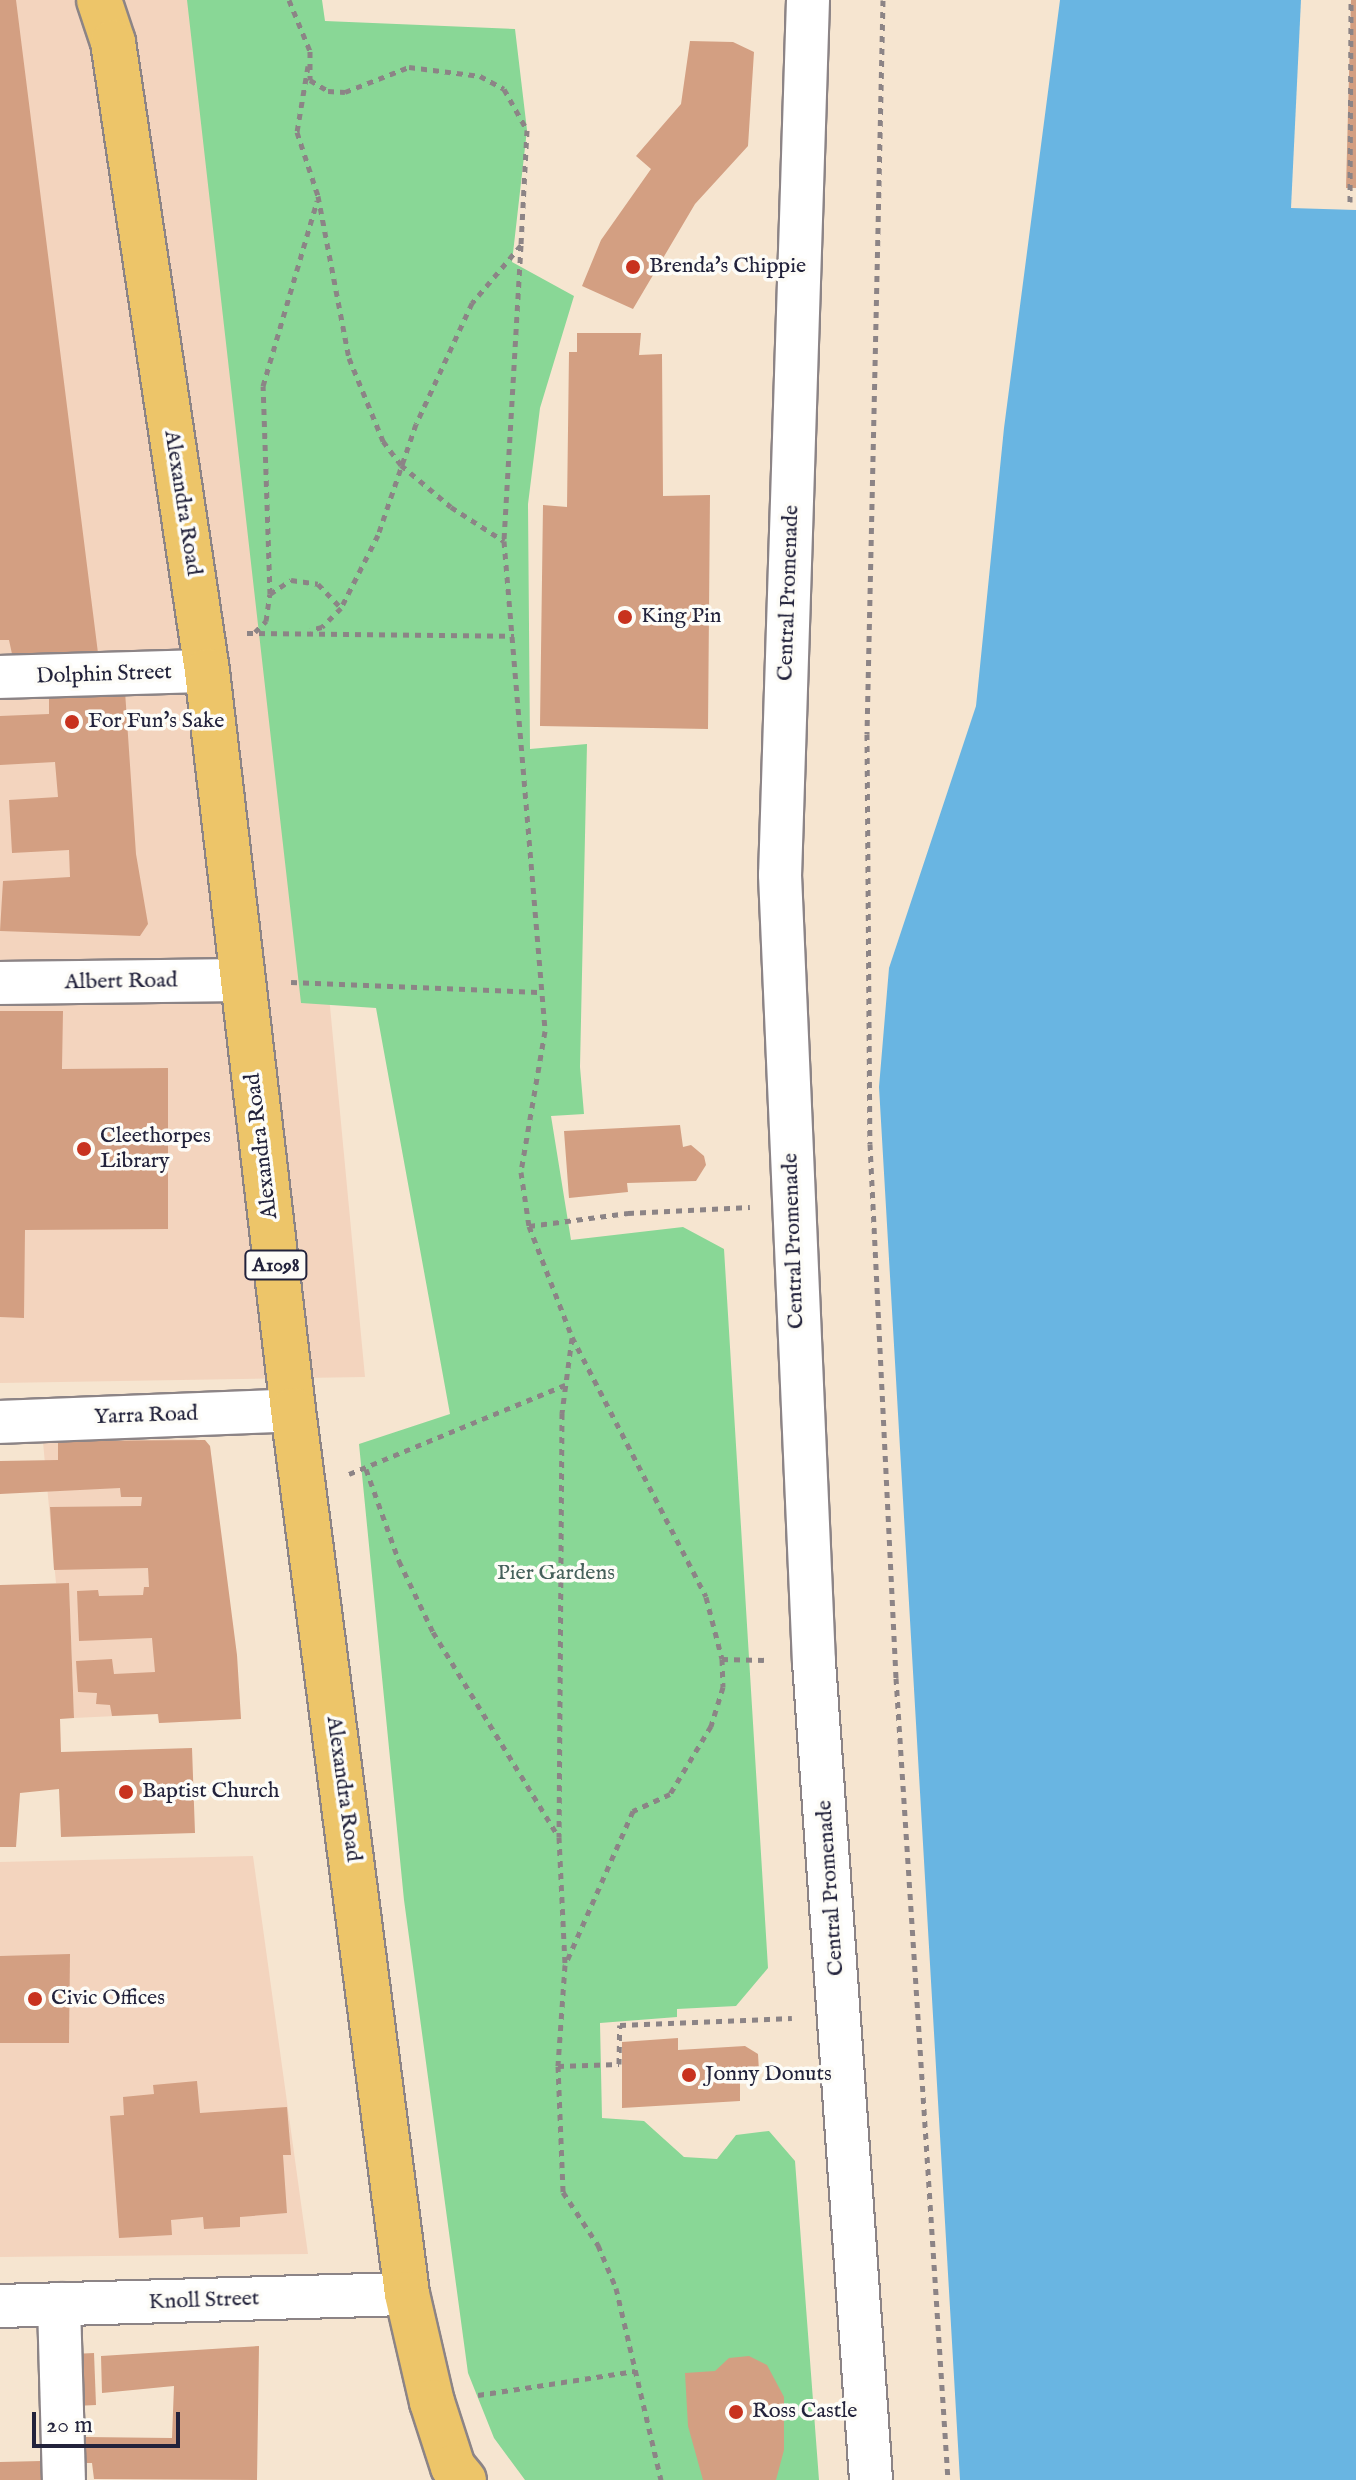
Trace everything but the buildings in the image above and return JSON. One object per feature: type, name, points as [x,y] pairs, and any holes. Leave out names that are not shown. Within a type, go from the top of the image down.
[{"type":"main road","name":"Alexandra Road","points":[[99,0],[114,21],[205,654],[293,1410],[407,2294],[432,2402],[453,2467],[464,2480]]},
{"type":"street","name":"Central Promenade","points":[[808,0],[780,875],[791,1204],[814,1662],[871,2480]]},
{"type":"street","name":"Dolphin Street","points":[[0,677],[205,654]]},
{"type":"street","name":"Albert Road","points":[[0,983],[242,980]]},
{"type":"street","name":"Yarra Road","points":[[0,1422],[293,1410]]},
{"type":"street","name":"Knoll Street","points":[[0,2306],[407,2294]]},
{"type":"street","points":[[59,2304],[64,2480]]},
{"type":"path","points":[[289,0],[310,51],[310,80],[328,91],[345,92],[409,67],[480,76],[504,89],[527,130],[504,541],[514,636],[538,992],[545,1031],[521,1172],[529,1226],[572,1337],[706,1597],[722,1659],[723,1687],[711,1726],[685,1775],[670,1794],[633,1811],[565,1965]]},
{"type":"path","points":[[883,0],[867,734],[870,1144],[896,1678],[948,2480]]},
{"type":"path","points":[[1350,202],[1351,0]]},
{"type":"path","points":[[310,51],[297,132],[318,196],[349,358],[383,441],[401,465],[451,507],[504,541]]},
{"type":"path","points":[[205,654],[255,632],[266,621],[270,594],[263,386],[318,196]]},
{"type":"path","points":[[290,632],[322,627],[341,608],[359,563],[378,535],[401,465],[472,303],[521,245]]},
{"type":"path","points":[[270,594],[291,580],[318,584],[341,608]]},
{"type":"path","points":[[255,632],[514,636]]},
{"type":"path","points":[[242,980],[538,992]]},
{"type":"path","points":[[529,1226],[628,1213],[791,1204]]},
{"type":"path","points":[[572,1337],[565,1385],[559,1837],[565,1965],[558,2066],[563,2192],[598,2245],[616,2288],[661,2480]]},
{"type":"path","points":[[303,1489],[366,1469],[479,1417],[565,1385]]},
{"type":"path","points":[[366,1469],[399,1561],[433,1632],[559,1837]]},
{"type":"path","points":[[558,2066],[619,2064],[620,2025],[745,2019]]},
{"type":"path","points":[[432,2402],[635,2371]]},
{"type":"shaded area","points":[[0,0],[235,0],[365,1377],[0,1383]]},
{"type":"shaded area","points":[[195,1439],[210,1446],[241,1719],[159,1723],[157,1714],[74,1718],[69,1583],[56,1583],[43,1442]]},
{"type":"shaded area","points":[[253,1856],[308,2254],[0,2257],[0,1862]]},
{"type":"green space","name":"Pier Gardens","points":[[187,0],[322,0],[325,21],[515,29],[527,130],[512,262],[574,296],[540,408],[528,504],[530,749],[587,744],[580,1067],[584,1114],[551,1116],[571,1240],[683,1227],[724,1249],[768,1968],[736,2006],[677,2009],[677,2017],[600,2023],[602,2118],[644,2121],[684,2157],[717,2159],[736,2135],[769,2131],[795,2161],[819,2480],[525,2480],[494,2438],[468,2373],[404,1900],[359,1444],[450,1414],[376,1008],[301,1003]]},
{"type":"water","points":[[1060,0],[1356,0],[1356,2480],[960,2480],[879,1087],[889,968],[976,706],[1004,428]]},
{"type":"pier","points":[[1301,0],[1356,0],[1356,210],[1291,208]]},
{"type":"place","name":"Brenda's Chippie","points":[[633,267]]},
{"type":"place","name":"King Pin","points":[[625,617]]},
{"type":"place","name":"For Fun's Sake","points":[[72,722]]},
{"type":"place","name":"Cleethorpes Library","points":[[84,1149]]},
{"type":"place","name":"Baptist Church","points":[[126,1792]]},
{"type":"place","name":"Civic Offices","points":[[35,1999]]},
{"type":"place","name":"Jonny Donuts","points":[[689,2075]]},
{"type":"place","name":"Ross Castle","points":[[736,2412]]}]
